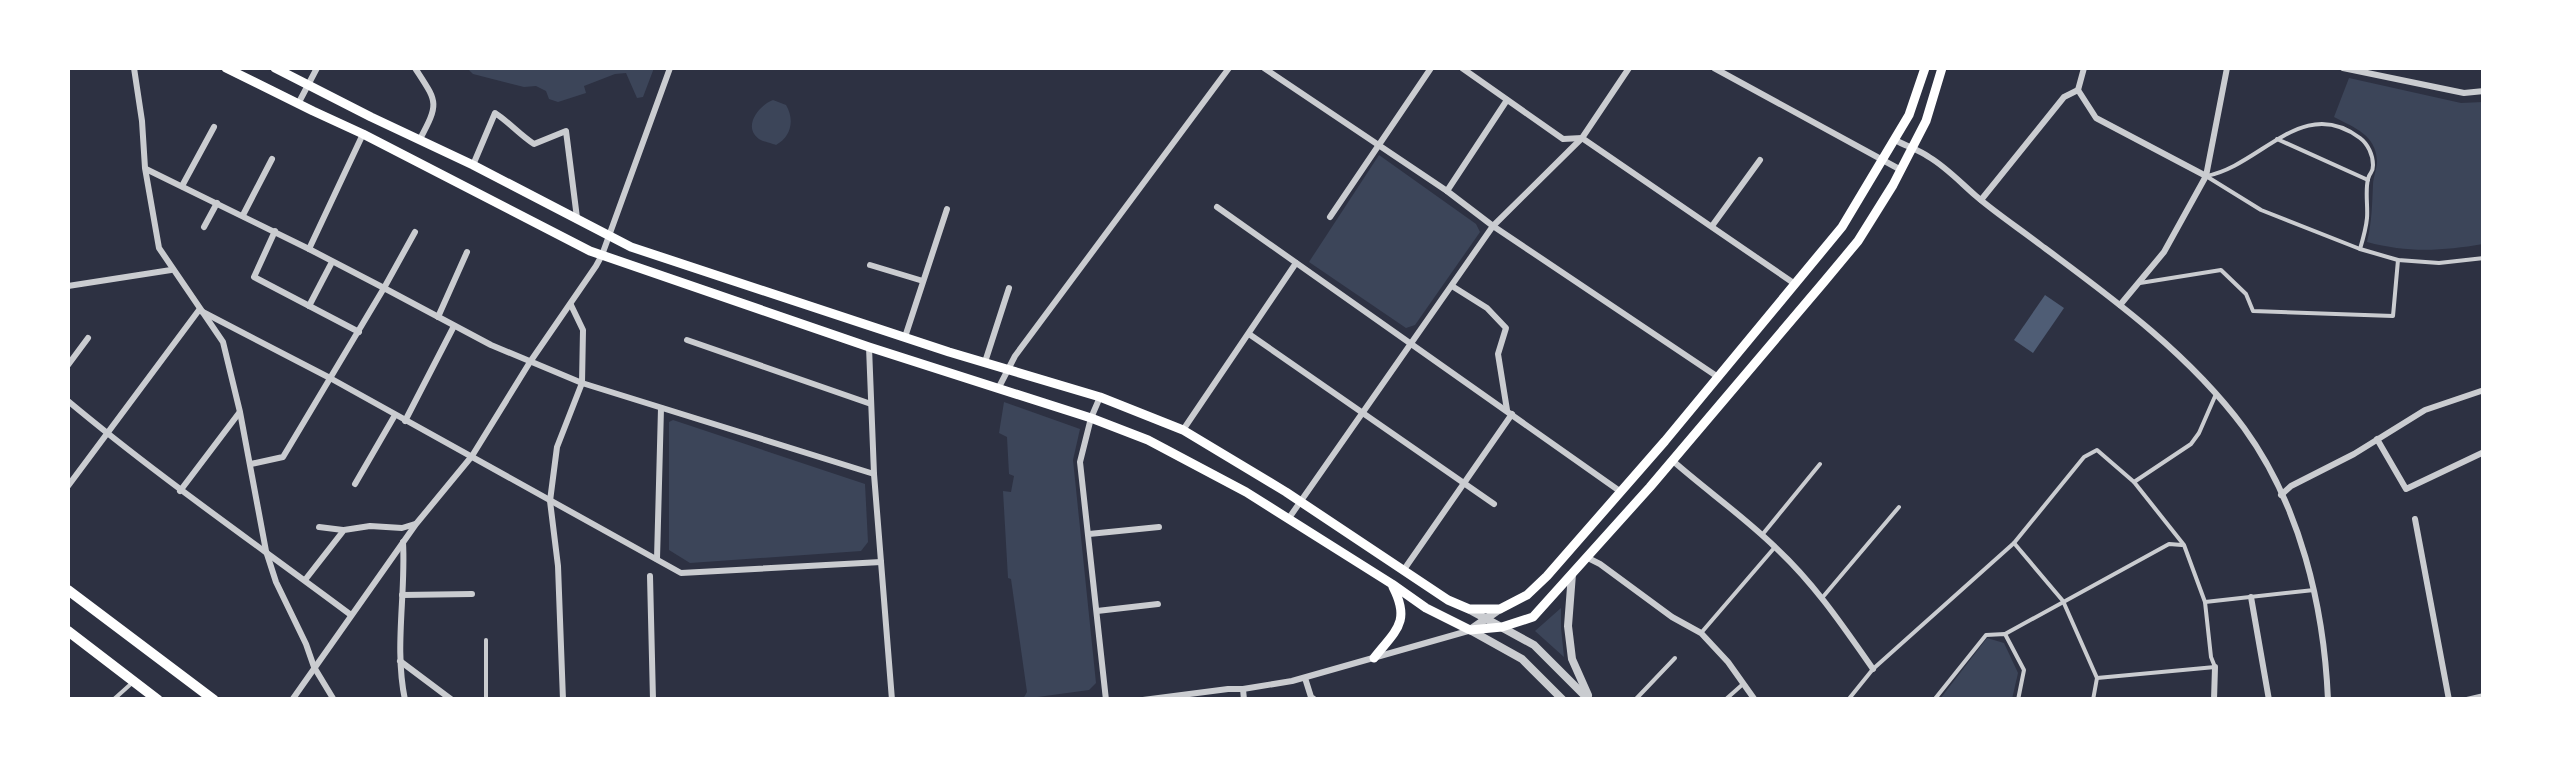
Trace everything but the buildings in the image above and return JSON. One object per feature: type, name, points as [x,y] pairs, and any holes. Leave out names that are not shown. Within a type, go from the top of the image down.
[{"type":"main road","points":[[226,68],[364,134],[590,251],[1148,440],[1289,518],[1426,608],[1470,630],[1502,627],[1533,616],[1673,461],[1858,241],[1912,150],[1926,121],[1942,68]]},
{"type":"main road","points":[[275,68],[630,246],[1100,397],[1183,430],[1448,600],[1469,609],[1500,609],[1527,595],[1718,377],[1842,227],[1896,140],[1914,104],[1924,68]]},
{"type":"main road","points":[[1374,658],[1401,618],[1403,606],[1392,584]]},
{"type":"main road","points":[[68,590],[214,700]]},
{"type":"main road","points":[[68,630],[158,700]]},
{"type":"street","points":[[134,68],[144,168],[159,248],[223,342],[277,588],[334,700]]},
{"type":"street","points":[[298,104],[317,68]]},
{"type":"street","points":[[415,68],[434,96],[435,109],[420,139]]},
{"type":"street","points":[[292,700],[416,524],[472,456],[602,255],[670,68]]},
{"type":"street","points":[[999,388],[1015,356],[1228,68]]},
{"type":"street","points":[[1264,68],[1718,377]]},
{"type":"street","points":[[1330,217],[1431,68]]},
{"type":"street","points":[[1462,68],[1563,139],[1582,138],[1795,284]]},
{"type":"street","points":[[1289,518],[1494,226],[1582,138],[1629,68]]},
{"type":"street","points":[[1714,68],[1901,170]]},
{"type":"street","points":[[1981,200],[2064,98],[2078,90],[2084,68]]},
{"type":"street","points":[[2120,305],[2164,252],[2206,176],[2226,68]]},
{"type":"street","points":[[2343,68],[2464,93],[2484,92]]},
{"type":"street","points":[[2078,90],[2096,118],[2206,176]]},
{"type":"street","points":[[1447,191],[1508,100]]},
{"type":"street","points":[[473,165],[495,113],[534,144],[566,128],[578,218]]},
{"type":"street","points":[[182,186],[214,127]]},
{"type":"street","points":[[308,248],[364,134]]},
{"type":"street","points":[[1896,140],[1929,156],[2120,305],[2216,394],[2258,449],[2282,494],[2299,540],[2326,650],[2328,700]]},
{"type":"street","points":[[243,215],[272,158]]},
{"type":"street","points":[[1712,226],[1760,160]]},
{"type":"street","points":[[144,168],[276,230],[454,326],[530,362],[582,383],[874,474]]},
{"type":"street","points":[[204,227],[217,202]]},
{"type":"street","points":[[1218,208],[1621,492]]},
{"type":"street","points":[[905,337],[947,209]]},
{"type":"street","points":[[276,230],[254,277],[359,332]]},
{"type":"street","points":[[251,464],[283,457],[416,232]]},
{"type":"street","points":[[438,317],[467,252]]},
{"type":"street","points":[[309,306],[332,262]]},
{"type":"street","points":[[1183,430],[1296,263]]},
{"type":"street","points":[[870,265],[923,281]]},
{"type":"street","points":[[68,286],[173,270]]},
{"type":"street","points":[[1403,571],[1510,412],[1498,354],[1506,328],[1487,308],[1452,286]]},
{"type":"street","points":[[985,362],[1010,288]]},
{"type":"street","points":[[563,700],[558,566],[550,501],[557,447],[582,383],[583,330],[571,305]]},
{"type":"street","points":[[199,310],[330,378],[681,573],[881,562]]},
{"type":"street","points":[[68,486],[199,310]]},
{"type":"street","points":[[405,421],[454,326]]},
{"type":"street","points":[[1248,334],[1494,504]]},
{"type":"street","points":[[68,365],[88,338]]},
{"type":"street","points":[[687,340],[871,404]]},
{"type":"street","points":[[869,347],[874,474],[892,700]]},
{"type":"street","points":[[2282,494],[2425,410],[2484,390]]},
{"type":"street","points":[[1100,397],[1080,462],[1106,700]]},
{"type":"street","points":[[68,401],[180,491],[352,614]]},
{"type":"street","points":[[657,559],[661,408]]},
{"type":"street","points":[[180,491],[240,412]]},
{"type":"street","points":[[354,484],[395,416]]},
{"type":"street","points":[[2377,439],[2406,489],[2484,452]]},
{"type":"street","points":[[1673,461],[1775,546],[1822,598],[1873,670]]},
{"type":"street","points":[[2415,519],[2449,700]]},
{"type":"street","points":[[319,526],[344,530],[416,524]]},
{"type":"street","points":[[1089,534],[1159,527]]},
{"type":"street","points":[[305,580],[344,530]]},
{"type":"street","points":[[403,542],[399,660],[405,700]]},
{"type":"street","points":[[1588,558],[1672,617],[1701,632],[1755,700]]},
{"type":"street","points":[[1572,574],[1568,626],[1572,659],[1589,700]]},
{"type":"street","points":[[650,576],[653,700]]},
{"type":"street","points":[[402,594],[472,594]]},
{"type":"street","points":[[2251,597],[2269,700]]},
{"type":"street","points":[[1096,610],[1158,604]]},
{"type":"street","points":[[1469,609],[1534,645],[1589,700]]},
{"type":"street","points":[[1143,700],[1305,678],[1470,630],[1500,609]]},
{"type":"street","points":[[1470,630],[1522,659],[1564,700]]},
{"type":"street","points":[[399,660],[452,700]]},
{"type":"street","points":[[2214,700],[2215,666]]},
{"type":"street","points":[[1305,678],[1315,700]]},
{"type":"street","points":[[1243,689],[1244,700]]},
{"type":"street","points":[[2466,700],[2484,696]]},
{"type":"lane","points":[[2206,176],[2231,170],[2277,139],[2314,123],[2330,122],[2350,131],[2367,143],[2373,161],[2368,180],[2367,224],[2360,249]]},
{"type":"lane","points":[[2277,139],[2368,180]]},
{"type":"lane","points":[[2206,176],[2262,210],[2360,249],[2398,260],[2439,263],[2484,258]]},
{"type":"lane","points":[[2139,283],[2221,270],[2246,294],[2254,311],[2393,316],[2398,260]]},
{"type":"lane","points":[[2134,482],[2190,444],[2216,394]]},
{"type":"lane","points":[[1848,700],[1873,670],[2014,544],[2084,457],[2097,450],[2134,482],[2184,545],[2205,602],[2215,666],[2096,678]]},
{"type":"lane","points":[[1762,535],[1820,464]]},
{"type":"lane","points":[[1822,598],[1899,507]]},
{"type":"lane","points":[[2014,544],[2064,601],[2096,678],[2093,700]]},
{"type":"lane","points":[[1934,700],[1986,635],[2005,634],[2169,544],[2184,545]]},
{"type":"lane","points":[[1701,632],[1775,546]]},
{"type":"lane","points":[[2205,602],[2314,590]]},
{"type":"lane","points":[[2005,634],[2024,670],[2018,700]]},
{"type":"lane","points":[[486,640],[486,700]]},
{"type":"lane","points":[[1635,700],[1675,658]]},
{"type":"lane","points":[[113,700],[134,682]]},
{"type":"lane","points":[[1725,700],[1743,684]]},
{"type":"shaded area","points":[[467,68],[654,68],[643,97],[637,98],[626,73],[584,86],[586,93],[558,102],[536,86],[524,87],[473,74]]},
{"type":"shaded area","points":[[2349,78],[2461,103],[2483,102],[2483,244],[2425,250],[2367,242],[2376,152],[2363,133],[2334,117]]},
{"type":"shaded area","points":[[773,100],[786,105],[791,122],[788,133],[776,145],[759,139],[752,129],[758,111]]},
{"type":"shaded area","points":[[1379,155],[1476,224],[1480,232],[1415,325],[1406,328],[1309,262]]},
{"type":"shaded area","points":[[2045,295],[2064,308],[2033,353],[2014,340]]},
{"type":"shaded area","points":[[1004,402],[1080,429],[1073,460],[1096,683],[1089,690],[1023,699],[1027,692],[1008,578],[1003,491],[1011,492],[1014,476],[1009,474],[1007,437],[999,433]]},
{"type":"shaded area","points":[[673,420],[865,484],[868,542],[861,551],[690,563],[669,550],[669,422]]},
{"type":"shaded area","points":[[1561,608],[1561,628],[1564,657],[1535,631]]},
{"type":"shaded area","points":[[1987,638],[2004,643],[2018,673],[2012,699],[1940,699]]}]
